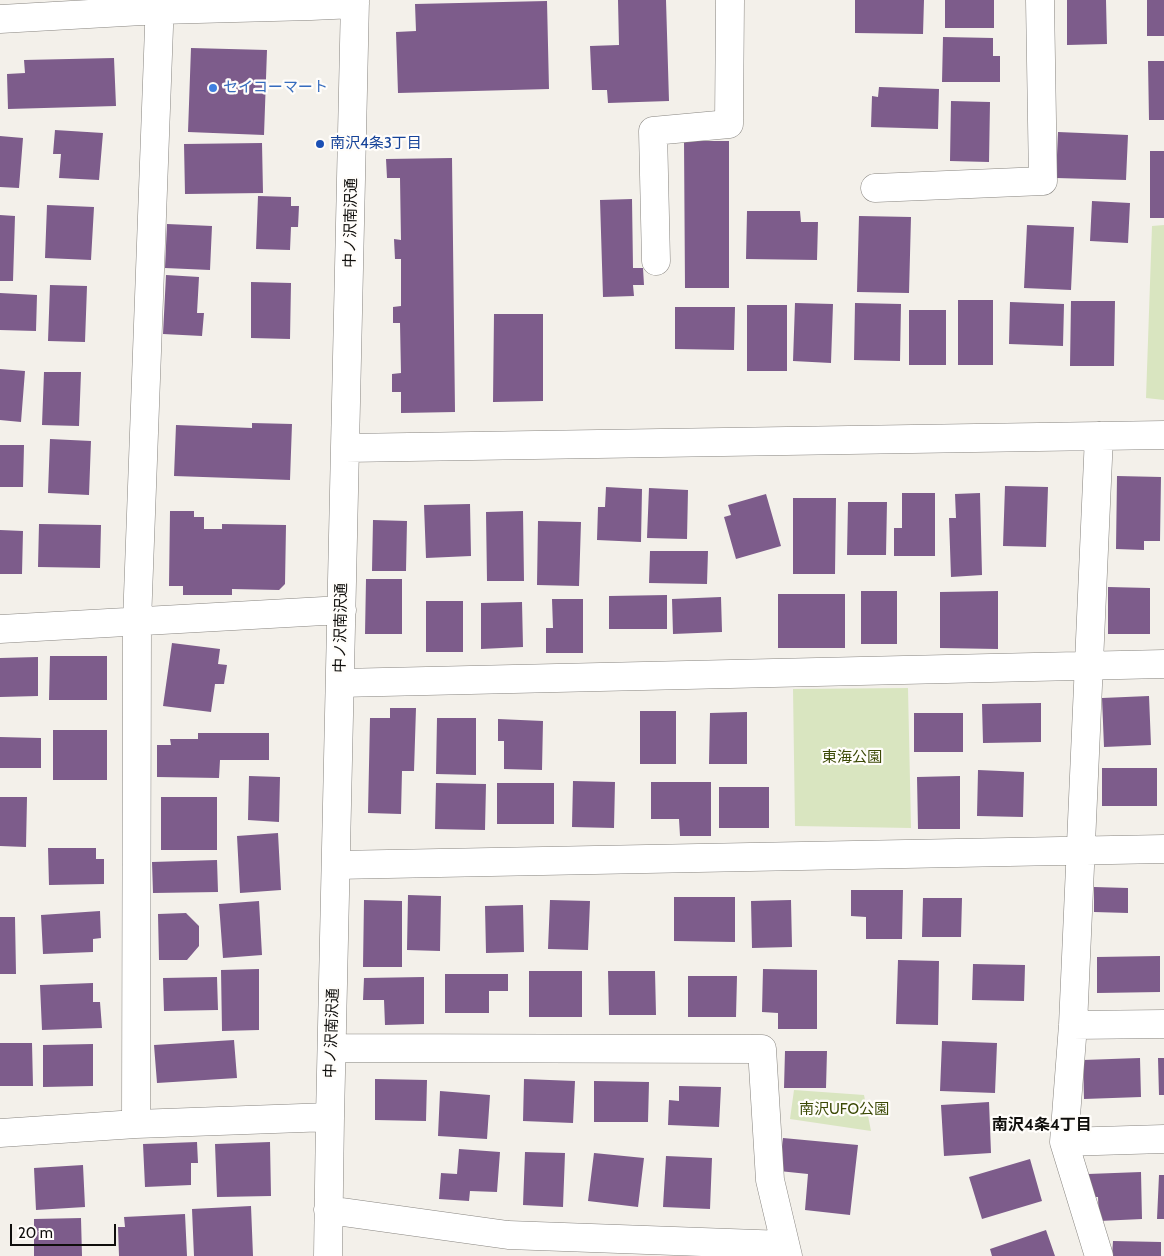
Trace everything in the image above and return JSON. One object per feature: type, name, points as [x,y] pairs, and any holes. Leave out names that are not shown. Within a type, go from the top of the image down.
[{"type":"street","points":[[656,261],[653,131],[729,124],[730,0]]},
{"type":"street","points":[[875,188],[1042,181],[1040,0]]},
{"type":"street","points":[[0,19],[160,5],[311,6],[355,2]]},
{"type":"street","name":"中ノ沢南沢通","points":[[328,1256],[355,2]]},
{"type":"street","points":[[136,1124],[136,622],[160,5]]},
{"type":"street","points":[[346,448],[1164,435]]},
{"type":"street","points":[[1099,436],[1074,1025],[1064,1142],[1099,1256]]},
{"type":"street","points":[[0,629],[342,610]]},
{"type":"street","points":[[340,683],[1164,664]]},
{"type":"street","points":[[336,865],[1164,849]]},
{"type":"street","points":[[1074,1025],[1164,1024]]},
{"type":"street","points":[[328,1210],[508,1235],[786,1251],[770,1180],[762,1049],[332,1048]]},
{"type":"street","points":[[0,1133],[136,1124],[330,1117]]},
{"type":"street","points":[[1064,1142],[1164,1139]]},
{"type":"green space","points":[[1164,225],[1164,400],[1146,398],[1152,226]]},
{"type":"green space","name":"東海公園","points":[[908,688],[911,828],[795,826],[793,689]]},
{"type":"green space","name":"南沢UFO公園","points":[[794,1090],[864,1095],[871,1131],[790,1119]]},
{"type":"building","points":[[618,0],[666,0],[669,101],[608,103],[607,90],[592,90],[590,46],[619,45]]},
{"type":"building","points":[[855,0],[924,0],[923,34],[855,33]]},
{"type":"building","points":[[945,0],[994,0],[994,28],[945,28]]},
{"type":"building","points":[[1067,0],[1106,0],[1107,44],[1067,45]]},
{"type":"building","points":[[1147,0],[1164,0],[1164,36],[1147,36]]},
{"type":"building","points":[[547,1],[549,89],[398,93],[396,32],[416,31],[415,4]]},
{"type":"building","points":[[943,37],[993,38],[993,56],[1000,56],[1000,82],[942,82]]},
{"type":"building","points":[[191,48],[267,50],[264,135],[188,132]]},
{"type":"building","points":[[114,58],[116,106],[8,109],[7,74],[25,73],[24,60]]},
{"type":"building","points":[[1148,61],[1164,61],[1164,120],[1149,120]]},
{"type":"building","points":[[879,87],[939,89],[938,129],[871,127],[872,96],[878,97]]},
{"type":"building","points":[[951,101],[990,102],[989,162],[950,161]]},
{"type":"building","points":[[55,130],[103,133],[99,180],[59,178],[61,154],[53,154]]},
{"type":"building","points":[[1058,132],[1128,135],[1126,180],[1056,178]]},
{"type":"building","points":[[0,136],[23,138],[19,188],[0,187]]},
{"type":"building","points":[[684,141],[729,141],[729,288],[685,288]]},
{"type":"building","points":[[262,143],[263,193],[185,194],[184,144]]},
{"type":"building","points":[[1150,151],[1164,151],[1164,218],[1150,218]]},
{"type":"building","points":[[452,158],[455,412],[401,413],[401,392],[392,392],[392,374],[401,373],[400,323],[393,323],[393,307],[401,306],[401,259],[395,259],[394,239],[401,240],[400,178],[387,178],[386,159]]},
{"type":"building","points":[[258,196],[291,197],[291,206],[299,206],[298,227],[291,227],[290,250],[256,249]]},
{"type":"building","points":[[632,199],[633,268],[643,268],[644,285],[633,285],[634,296],[603,297],[600,200]]},
{"type":"building","points":[[1092,201],[1130,203],[1128,243],[1090,241]]},
{"type":"building","points":[[47,205],[94,207],[91,260],[45,258]]},
{"type":"building","points":[[747,211],[800,211],[801,222],[818,222],[817,260],[746,259]]},
{"type":"building","points":[[0,215],[15,216],[13,281],[0,281]]},
{"type":"building","points":[[859,216],[911,217],[909,293],[857,292]]},
{"type":"building","points":[[167,224],[212,226],[210,270],[165,268]]},
{"type":"building","points":[[1027,225],[1074,227],[1071,290],[1024,288]]},
{"type":"building","points":[[166,275],[199,277],[197,313],[204,313],[202,336],[163,334]]},
{"type":"building","points":[[251,282],[291,283],[290,339],[251,338]]},
{"type":"building","points":[[50,285],[87,286],[85,342],[48,341]]},
{"type":"building","points":[[0,293],[37,295],[36,331],[0,330]]},
{"type":"building","points":[[958,300],[993,300],[993,365],[958,365]]},
{"type":"building","points":[[1071,301],[1115,301],[1114,366],[1070,366]]},
{"type":"building","points":[[1010,302],[1064,304],[1063,346],[1009,344]]},
{"type":"building","points":[[795,303],[833,304],[831,363],[793,361]]},
{"type":"building","points":[[855,303],[901,304],[900,361],[854,360]]},
{"type":"building","points":[[747,305],[787,305],[787,371],[747,371]]},
{"type":"building","points":[[675,307],[735,307],[734,350],[675,349]]},
{"type":"building","points":[[909,310],[946,310],[946,365],[909,365]]},
{"type":"building","points":[[494,314],[543,314],[543,401],[493,402]]},
{"type":"building","points":[[0,369],[25,371],[21,422],[0,420]]},
{"type":"building","points":[[44,372],[81,372],[79,426],[42,425]]},
{"type":"building","points":[[252,423],[292,424],[290,480],[174,476],[176,425],[252,428]]},
{"type":"building","points":[[50,439],[91,441],[89,495],[48,493]]},
{"type":"building","points":[[0,445],[24,445],[23,487],[0,487]]},
{"type":"building","points":[[1117,476],[1161,477],[1160,541],[1144,541],[1144,550],[1116,549]]},
{"type":"building","points":[[1005,486],[1048,487],[1046,547],[1003,546]]},
{"type":"building","points":[[606,487],[642,489],[641,542],[597,540],[598,507],[605,507]]},
{"type":"building","points":[[649,488],[688,490],[687,539],[647,538]]},
{"type":"building","points":[[902,493],[935,493],[935,556],[894,556],[894,528],[902,528]]},
{"type":"building","points":[[980,493],[982,575],[951,577],[949,518],[956,518],[955,494]]},
{"type":"building","points":[[766,494],[781,546],[736,559],[724,517],[731,515],[728,505]]},
{"type":"building","points":[[793,498],[836,498],[835,574],[793,574]]},
{"type":"building","points":[[848,502],[887,502],[886,555],[847,555]]},
{"type":"building","points":[[470,504],[471,556],[426,558],[424,505]]},
{"type":"building","points":[[170,511],[194,511],[194,517],[204,517],[204,529],[222,529],[222,524],[286,525],[285,584],[279,590],[232,589],[232,595],[183,595],[183,586],[169,586]]},
{"type":"building","points":[[523,511],[524,581],[487,581],[486,512]]},
{"type":"building","points":[[373,520],[407,521],[406,571],[372,571]]},
{"type":"building","points":[[538,521],[581,522],[579,586],[537,585]]},
{"type":"building","points":[[39,524],[101,525],[100,568],[38,567]]},
{"type":"building","points":[[0,530],[23,531],[22,574],[0,574]]},
{"type":"building","points":[[650,551],[708,551],[707,584],[649,583]]},
{"type":"building","points":[[366,579],[402,579],[402,634],[365,634]]},
{"type":"building","points":[[1108,587],[1150,588],[1150,634],[1108,634]]},
{"type":"building","points":[[861,591],[897,591],[897,644],[861,644]]},
{"type":"building","points":[[998,591],[998,649],[940,648],[940,592]]},
{"type":"building","points":[[778,594],[845,594],[845,648],[778,648]]},
{"type":"building","points":[[667,595],[667,629],[609,629],[609,596]]},
{"type":"building","points":[[721,597],[722,632],[673,634],[672,599]]},
{"type":"building","points":[[552,599],[583,599],[583,653],[546,653],[546,628],[553,628]]},
{"type":"building","points":[[426,601],[463,601],[463,652],[426,652]]},
{"type":"building","points":[[522,602],[523,647],[481,649],[481,603]]},
{"type":"building","points":[[172,643],[220,649],[218,664],[227,665],[224,684],[215,684],[211,712],[163,706]]},
{"type":"building","points":[[50,656],[107,656],[107,700],[49,700]]},
{"type":"building","points":[[38,657],[38,696],[0,697],[0,658]]},
{"type":"building","points":[[1149,696],[1151,745],[1104,747],[1102,698]]},
{"type":"building","points":[[1041,703],[1041,742],[983,743],[982,704]]},
{"type":"building","points":[[390,708],[416,708],[414,771],[402,771],[401,814],[368,813],[370,718],[390,718]]},
{"type":"building","points":[[640,711],[676,711],[676,764],[640,764]]},
{"type":"building","points":[[747,712],[747,764],[709,764],[710,713]]},
{"type":"building","points":[[914,713],[963,713],[963,752],[914,752]]},
{"type":"building","points":[[437,718],[476,718],[476,775],[436,774]]},
{"type":"building","points":[[498,719],[543,721],[542,770],[504,769],[504,741],[498,741]]},
{"type":"building","points":[[53,730],[107,730],[107,780],[53,780]]},
{"type":"building","points":[[198,733],[269,733],[269,760],[220,760],[219,778],[157,777],[157,745],[171,745],[170,739],[198,739]]},
{"type":"building","points":[[0,737],[41,738],[41,768],[0,768]]},
{"type":"building","points":[[1102,768],[1157,768],[1157,806],[1102,806]]},
{"type":"building","points":[[978,770],[1024,772],[1023,817],[977,816]]},
{"type":"building","points":[[249,776],[280,777],[279,822],[248,820]]},
{"type":"building","points":[[960,776],[960,829],[918,829],[917,777]]},
{"type":"building","points":[[573,781],[615,782],[614,828],[572,827]]},
{"type":"building","points":[[651,782],[711,782],[711,836],[680,836],[679,819],[651,819]]},
{"type":"building","points":[[436,783],[486,784],[485,830],[435,829]]},
{"type":"building","points":[[497,783],[554,783],[554,824],[497,824]]},
{"type":"building","points":[[719,787],[769,787],[769,828],[719,828]]},
{"type":"building","points":[[0,797],[27,797],[26,847],[0,846]]},
{"type":"building","points":[[161,797],[217,797],[217,850],[161,850]]},
{"type":"building","points":[[278,833],[281,890],[240,893],[237,836]]},
{"type":"building","points":[[48,848],[96,848],[96,859],[104,859],[104,884],[49,885]]},
{"type":"building","points":[[217,860],[218,892],[153,893],[152,862]]},
{"type":"building","points":[[1094,887],[1128,888],[1128,913],[1094,912]]},
{"type":"building","points":[[851,890],[903,890],[902,939],[866,939],[866,917],[851,916]]},
{"type":"building","points":[[408,895],[441,896],[440,951],[407,950]]},
{"type":"building","points":[[674,897],[735,897],[735,942],[674,941]]},
{"type":"building","points":[[923,898],[962,898],[961,937],[922,937]]},
{"type":"building","points":[[364,900],[402,901],[402,967],[363,967]]},
{"type":"building","points":[[550,900],[590,901],[588,950],[548,949]]},
{"type":"building","points":[[791,900],[792,947],[752,948],[751,901]]},
{"type":"building","points":[[259,901],[262,955],[223,958],[219,904]]},
{"type":"building","points":[[523,905],[524,952],[486,953],[485,906]]},
{"type":"building","points":[[100,911],[101,938],[93,939],[93,952],[43,954],[41,915]]},
{"type":"building","points":[[186,913],[199,926],[199,946],[187,960],[159,960],[158,914]]},
{"type":"building","points":[[0,917],[15,917],[16,974],[0,974]]},
{"type":"building","points":[[1160,956],[1160,992],[1097,993],[1097,957]]},
{"type":"building","points":[[898,960],[939,961],[938,1025],[896,1024]]},
{"type":"building","points":[[973,964],[1025,965],[1024,1001],[972,1000]]},
{"type":"building","points":[[259,969],[259,1030],[222,1031],[221,970]]},
{"type":"building","points":[[763,969],[817,970],[817,1029],[778,1029],[778,1013],[762,1012]]},
{"type":"building","points":[[529,971],[582,971],[582,1017],[529,1017]]},
{"type":"building","points":[[608,971],[655,971],[656,1015],[609,1015]]},
{"type":"building","points":[[445,974],[508,974],[508,991],[489,991],[489,1013],[445,1013]]},
{"type":"building","points":[[688,976],[737,976],[736,1017],[688,1017]]},
{"type":"building","points":[[217,977],[218,1010],[164,1011],[163,978]]},
{"type":"building","points":[[424,977],[424,1024],[385,1025],[384,1000],[363,1000],[364,978]]},
{"type":"building","points":[[93,983],[93,1002],[100,1002],[102,1028],[42,1030],[40,985]]},
{"type":"building","points":[[234,1040],[237,1078],[157,1083],[154,1045]]},
{"type":"building","points":[[942,1041],[997,1043],[995,1093],[940,1091]]},
{"type":"building","points":[[0,1043],[32,1043],[33,1086],[0,1086]]},
{"type":"building","points":[[93,1044],[93,1086],[43,1087],[43,1045]]},
{"type":"building","points":[[785,1051],[827,1051],[826,1088],[784,1088]]},
{"type":"building","points":[[1140,1058],[1141,1097],[1084,1099],[1083,1060]]},
{"type":"building","points":[[1158,1058],[1164,1058],[1164,1095],[1159,1095]]},
{"type":"building","points":[[375,1079],[427,1080],[426,1121],[375,1120]]},
{"type":"building","points":[[524,1079],[575,1081],[573,1123],[523,1121]]},
{"type":"building","points":[[594,1081],[649,1082],[648,1122],[594,1122]]},
{"type":"building","points":[[679,1086],[721,1087],[719,1127],[668,1125],[669,1100],[679,1101]]},
{"type":"building","points":[[440,1091],[490,1095],[487,1139],[438,1136]]},
{"type":"building","points":[[989,1102],[991,1153],[944,1156],[941,1105]]},
{"type":"building","points":[[783,1138],[858,1145],[850,1215],[805,1210],[808,1174],[779,1171]]},
{"type":"building","points":[[197,1142],[198,1163],[191,1163],[191,1185],[145,1187],[143,1144]]},
{"type":"building","points":[[270,1142],[271,1196],[217,1197],[215,1144]]},
{"type":"building","points":[[459,1149],[500,1152],[497,1192],[470,1191],[469,1201],[439,1199],[441,1173],[457,1174]]},
{"type":"building","points":[[525,1152],[565,1153],[563,1207],[523,1205]]},
{"type":"building","points":[[594,1153],[644,1158],[638,1207],[588,1201]]},
{"type":"building","points":[[666,1156],[712,1158],[710,1209],[663,1207]]},
{"type":"building","points":[[1030,1159],[1042,1201],[982,1219],[969,1177]]},
{"type":"building","points":[[83,1165],[85,1207],[36,1210],[34,1168]]},
{"type":"building","points":[[1141,1172],[1142,1219],[1099,1221],[1098,1197],[1089,1197],[1088,1174]]},
{"type":"building","points":[[1159,1175],[1164,1175],[1164,1219],[1157,1219]]},
{"type":"building","points":[[251,1206],[253,1256],[194,1256],[192,1209]]},
{"type":"building","points":[[185,1214],[187,1256],[119,1256],[118,1227],[125,1227],[124,1217]]},
{"type":"building","points":[[81,1218],[82,1256],[34,1256],[34,1219]]},
{"type":"building","points":[[1046,1230],[1055,1256],[992,1256],[990,1249]]},
{"type":"building","points":[[1113,1241],[1161,1242],[1161,1256],[1112,1256]]},
{"type":"place","name":"セイコーマート","points":[[213,88]]},
{"type":"place","name":"南沢4条3丁目","points":[[320,144]]},
{"type":"district","name":"南沢4条4丁目","points":[[1042,1125]]}]
